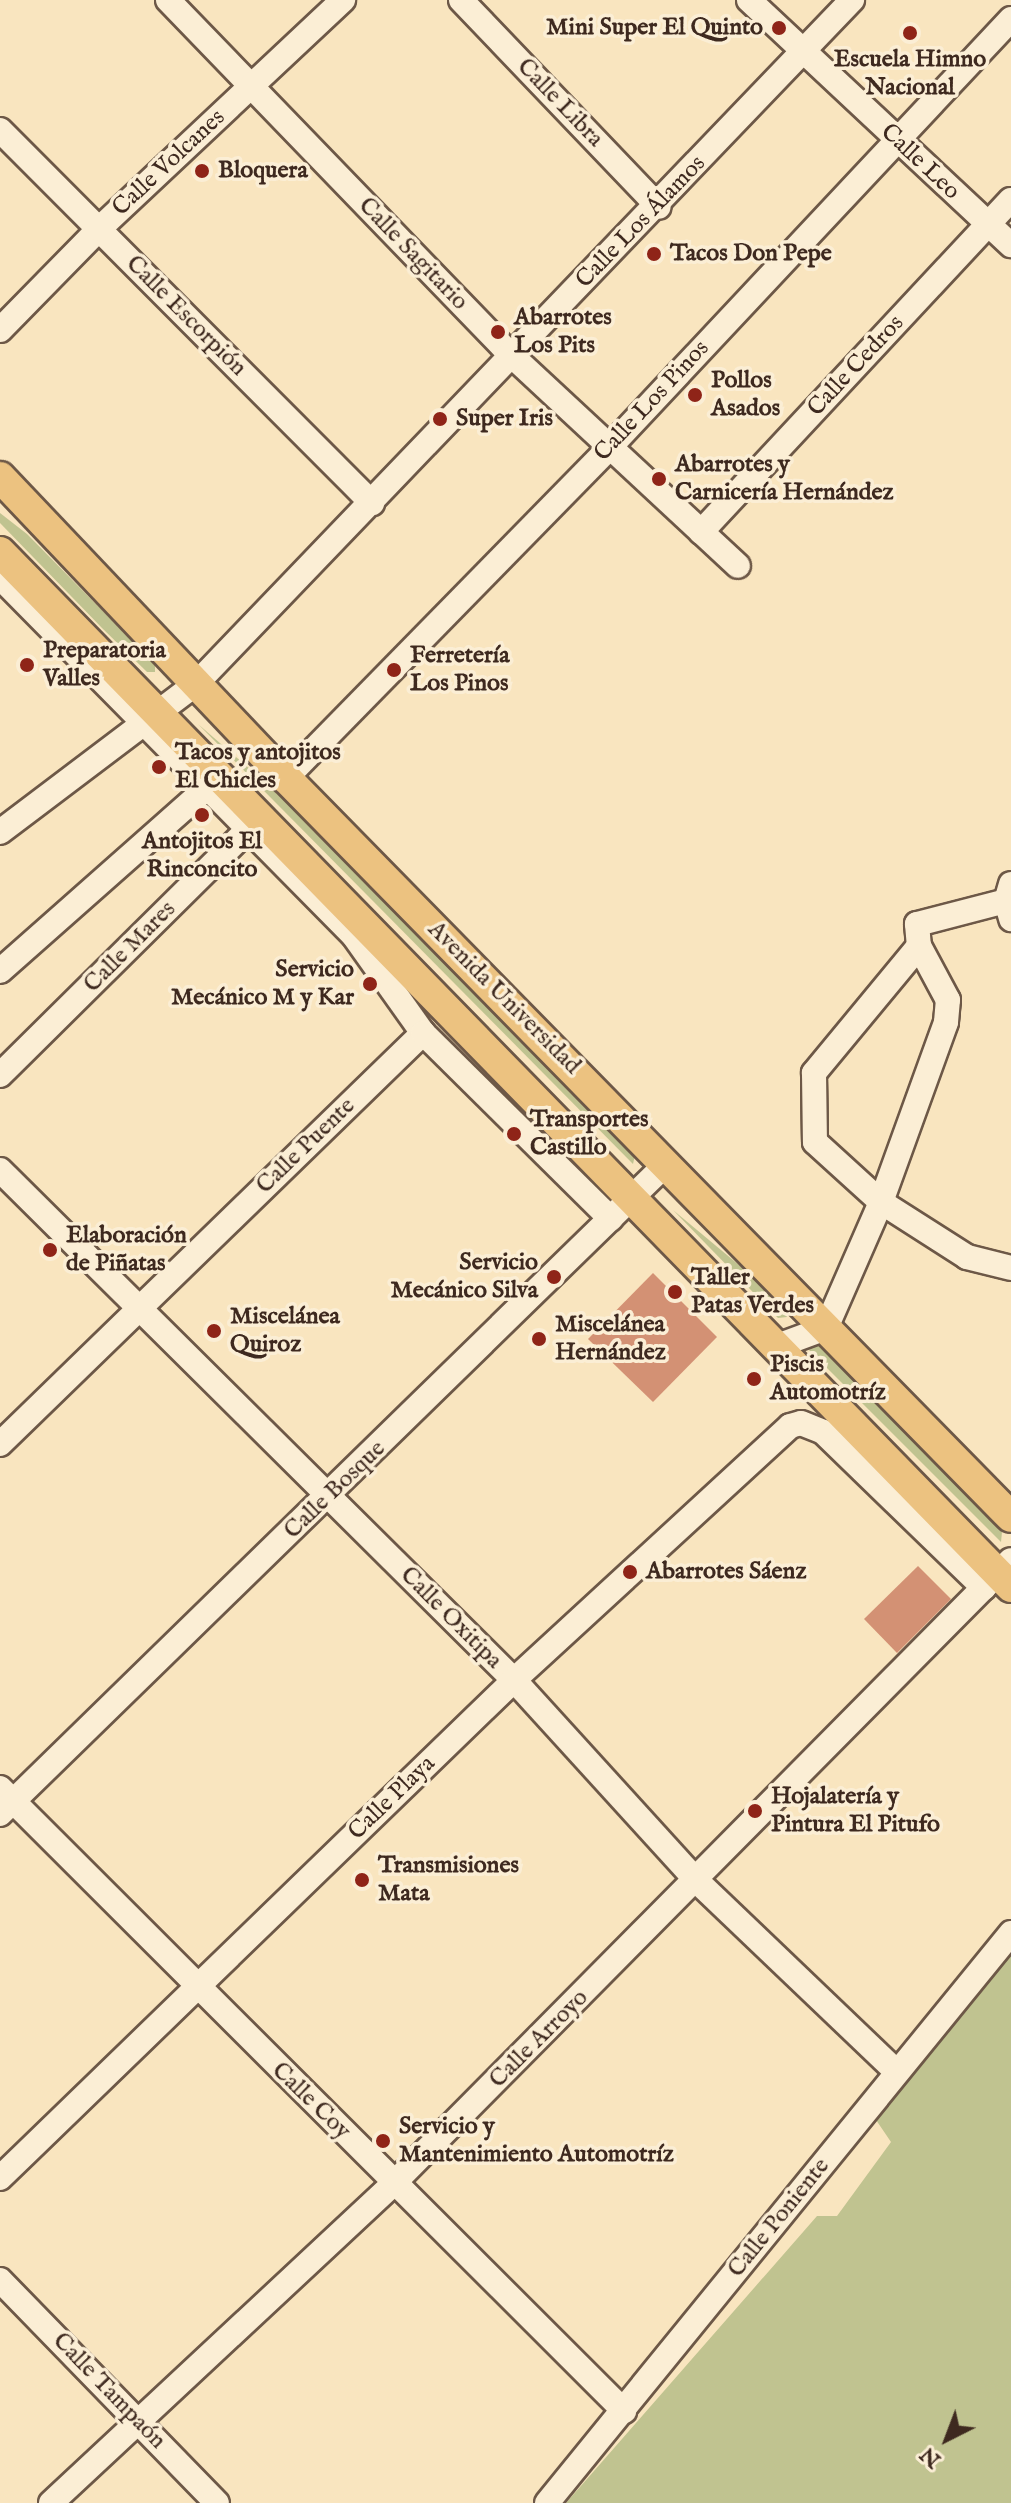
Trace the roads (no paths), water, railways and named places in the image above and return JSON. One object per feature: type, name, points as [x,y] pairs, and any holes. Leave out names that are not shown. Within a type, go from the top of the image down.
[{"type":"main road","name":"Avenida Universidad","points":[[0,477],[286,778],[1011,1517]]},
{"type":"main road","name":"Avenida Universidad","points":[[0,552],[211,783],[254,824],[622,1208],[780,1345],[1001,1577]]},
{"type":"street","name":"Calle Sagitario","points":[[168,0],[510,354],[738,566]]},
{"type":"street","name":"Calle Volcanes","points":[[0,330],[99,229],[343,0]]},
{"type":"street","name":"Calle Libra","points":[[461,0],[659,207]]},
{"type":"street","name":"Calle Leo","points":[[749,0],[802,53],[1011,245]]},
{"type":"street","name":"Calle Los Álamos","points":[[0,832],[148,716],[196,684],[372,503],[510,354],[659,207],[852,0]]},
{"type":"street","name":"Calle Los Pinos","points":[[286,778],[609,448],[895,138],[1011,19]]},
{"type":"street","name":"Calle Escorpión","points":[[0,130],[372,503]]},
{"type":"street","name":"Calle Cedros","points":[[701,532],[1011,200]]},
{"type":"street","points":[[0,577],[148,716]]},
{"type":"street","points":[[0,971],[211,783]]},
{"type":"street","points":[[254,824],[354,936],[423,1033],[622,1208]]},
{"type":"street","name":"Calle Mares","points":[[0,1075],[254,824]]},
{"type":"street","points":[[780,1345],[826,1328],[881,1202],[946,1022],[948,1000],[919,946],[917,924],[1009,901]]},
{"type":"street","points":[[919,946],[814,1073],[815,1142],[881,1202],[967,1257],[1011,1268]]},
{"type":"street","name":"Calle Puente","points":[[0,1444],[423,1033]]},
{"type":"street","name":"Calle Bosque","points":[[4,1801],[328,1497],[667,1163]]},
{"type":"street","name":"Calle Oxitipa","points":[[0,1170],[514,1680],[698,1882],[896,2071]]},
{"type":"street","name":"Calle Playa","points":[[0,2178],[514,1680],[790,1426],[801,1423],[823,1432],[1001,1577]]},
{"type":"street","name":"Calle Arroyo","points":[[51,2503],[136,2420],[395,2182],[1001,1577]]},
{"type":"street","name":"Calle Coy","points":[[4,1801],[395,2182],[624,2411]]},
{"type":"street","name":"Calle Poniente","points":[[547,2503],[1011,1933]]},
{"type":"street","name":"Calle Tampaón","points":[[0,2280],[217,2503]]},
{"type":"place","name":"Mini Super El Quinto","points":[[779,28]]},
{"type":"place","name":"Escuela Himno Nacional","points":[[910,33]]},
{"type":"place","name":"Bloquera","points":[[202,171]]},
{"type":"place","name":"Tacos Don Pepe","points":[[654,254]]},
{"type":"place","name":"Abarrotes Los Pits","points":[[498,332]]},
{"type":"place","name":"Pollos Asados","points":[[695,395]]},
{"type":"place","name":"Super Iris","points":[[440,419]]},
{"type":"place","name":"Abarrotes y Carnicería Hernández","points":[[659,479]]},
{"type":"place","name":"Preparatoria Valles","points":[[27,665]]},
{"type":"place","name":"Ferretería Los Pinos","points":[[394,670]]},
{"type":"place","name":"Tacos y antojitos El Chicles","points":[[159,767]]},
{"type":"place","name":"Antojitos El Rinconcito","points":[[202,815]]},
{"type":"place","name":"Servicio Mecánico M y Kar","points":[[370,984]]},
{"type":"place","name":"Transportes Castillo","points":[[514,1134]]},
{"type":"place","name":"Elaboración de Piñatas","points":[[50,1250]]},
{"type":"place","name":"Servicio Mecánico Silva","points":[[554,1277]]},
{"type":"place","name":"Taller Patas Verdes","points":[[675,1292]]},
{"type":"place","name":"Miscelánea Quiroz","points":[[214,1331]]},
{"type":"place","name":"Miscelánea Hernández","points":[[539,1339]]},
{"type":"place","name":"Piscis Automotríz","points":[[754,1379]]},
{"type":"place","name":"Abarrotes Sáenz","points":[[630,1572]]},
{"type":"place","name":"Hojalatería y Pintura El Pitufo","points":[[755,1811]]},
{"type":"place","name":"Transmisiones Mata","points":[[362,1880]]},
{"type":"place","name":"Servicio y Mantenimiento Automotríz","points":[[383,2141]]}]
